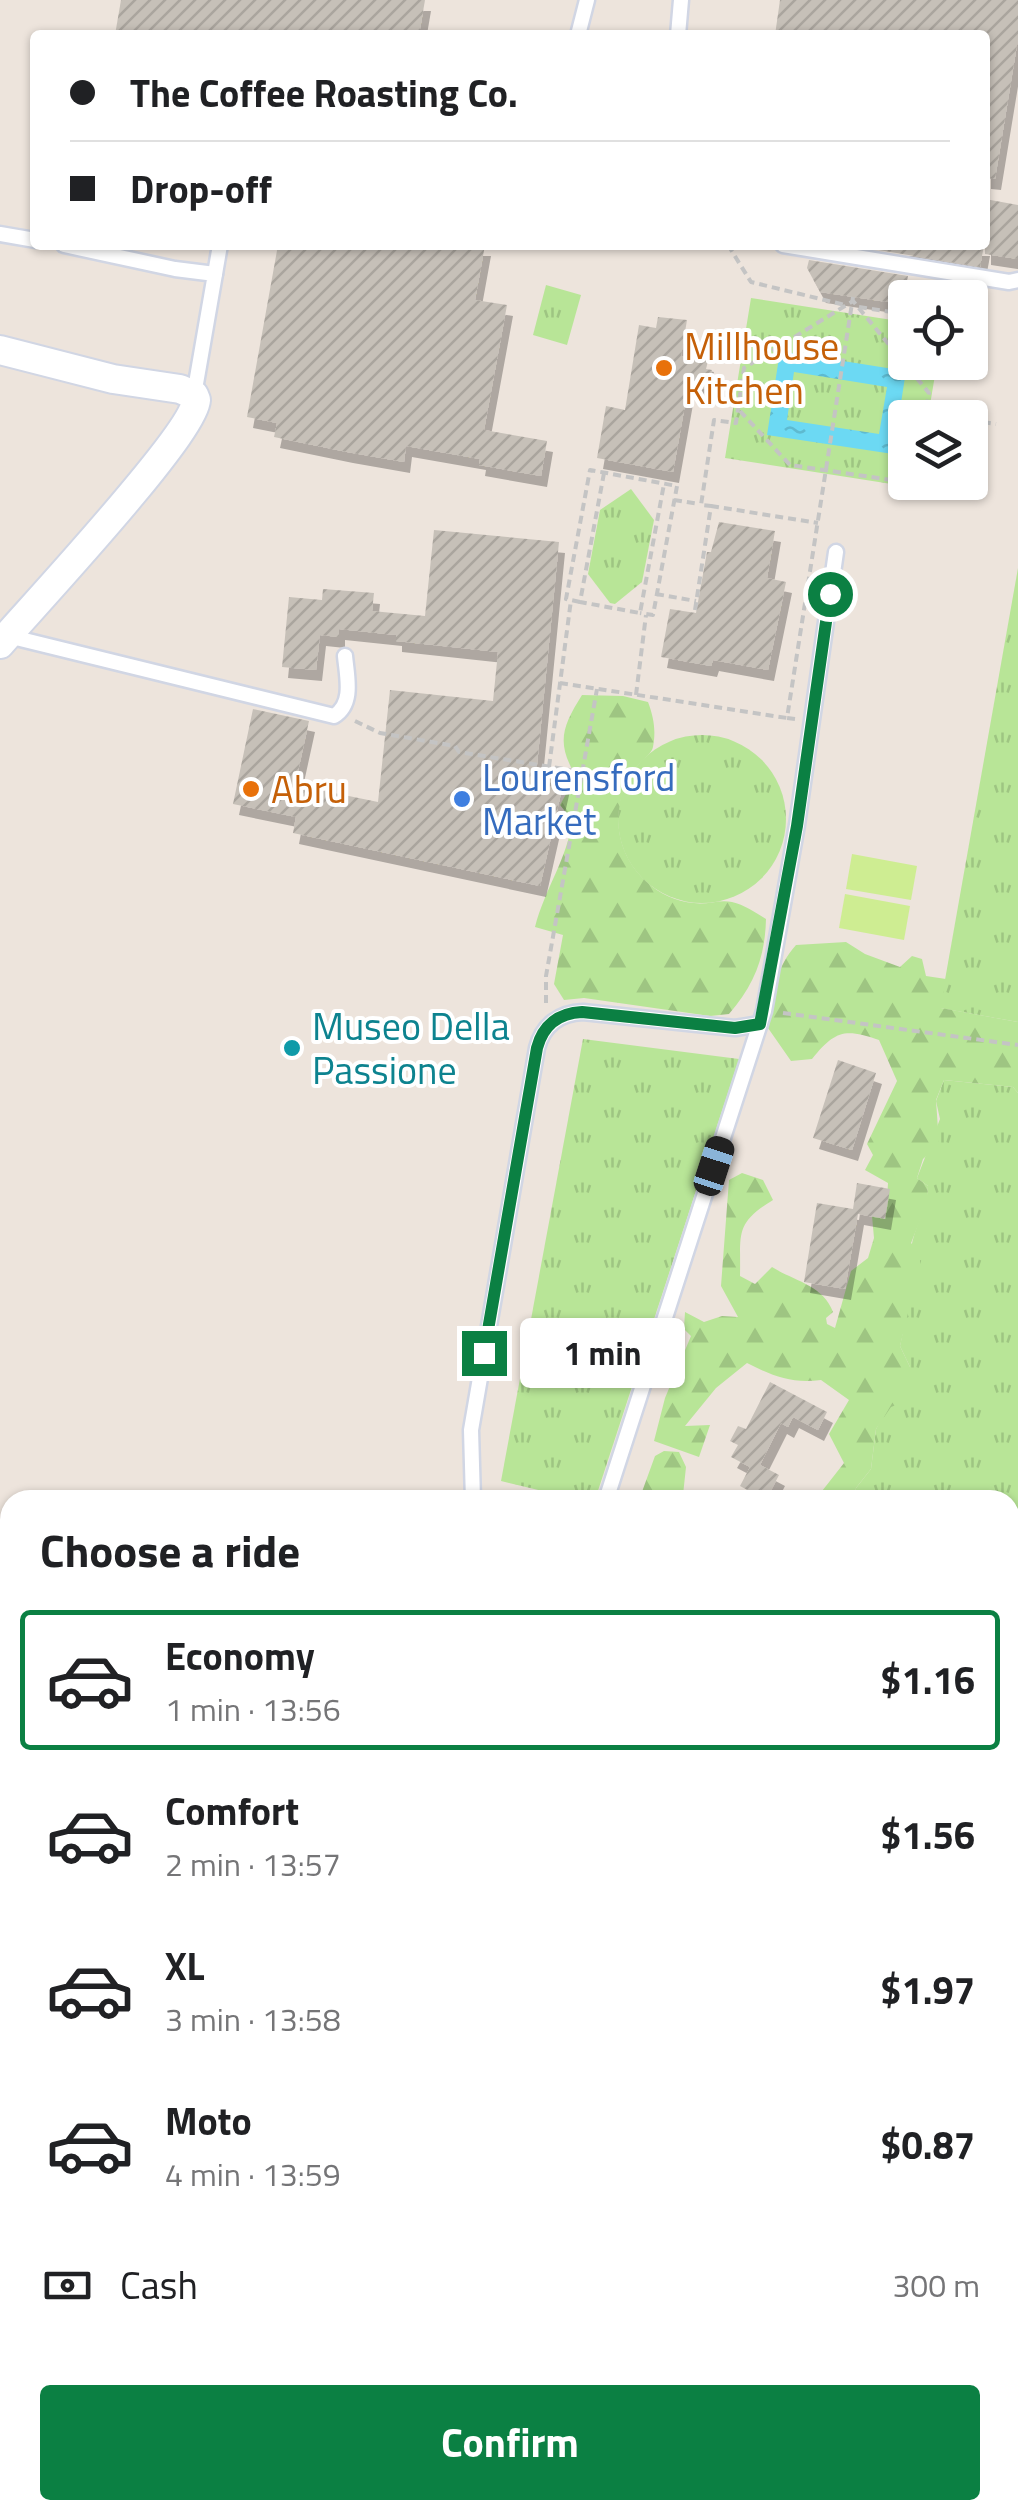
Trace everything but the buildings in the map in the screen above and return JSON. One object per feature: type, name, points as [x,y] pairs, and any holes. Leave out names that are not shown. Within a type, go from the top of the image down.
[{"type":"street","points":[[0,350],[113,379],[180,389],[194,395],[196,408],[161,458],[4,640]]},
{"type":"lane","points":[[579,30],[587,0]]},
{"type":"lane","points":[[678,30],[681,0]]},
{"type":"lane","points":[[0,234],[30,239]]},
{"type":"lane","points":[[87,250],[215,274]]},
{"type":"lane","points":[[194,395],[219,250]]},
{"type":"lane","points":[[814,250],[1009,282],[1018,280]]},
{"type":"lane","points":[[609,1490],[762,1017],[797,826],[836,552]]},
{"type":"lane","points":[[4,640],[334,716],[340,714],[347,692],[345,656]]},
{"type":"lane","points":[[474,1490],[471,1430],[537,1048],[544,1030],[571,1013],[582,1012],[735,1028],[762,1017]]},
{"type":"path","points":[[731,250],[751,282],[888,310]]},
{"type":"path","points":[[787,718],[852,303]]},
{"type":"path","points":[[701,505],[714,420],[736,423],[744,368],[852,303]]},
{"type":"path","points":[[852,303],[929,392],[928,400]]},
{"type":"path","points":[[738,409],[790,465],[888,479]]},
{"type":"path","points":[[988,423],[996,424]]},
{"type":"path","points":[[590,470],[604,472],[677,486],[653,615],[566,599],[590,470]]},
{"type":"path","points":[[580,602],[604,472]]},
{"type":"path","points":[[636,695],[643,613],[664,484]]},
{"type":"path","points":[[674,500],[818,522]]},
{"type":"path","points":[[695,610],[711,506]]},
{"type":"path","points":[[656,594],[696,601]]},
{"type":"path","points":[[549,768],[571,600]]},
{"type":"path","points":[[560,683],[811,722]]},
{"type":"path","points":[[552,1022],[546,1002],[546,976],[597,689]]},
{"type":"path","points":[[340,714],[380,733],[582,772]]},
{"type":"path","points":[[762,1017],[1018,1046]]},
{"type":"green space","points":[[546,285],[581,295],[567,345],[533,335]]},
{"type":"green space","points":[[751,298],[888,319],[888,380],[934,380],[931,400],[888,400],[888,483],[725,458]]},
{"type":"green space","points":[[631,489],[654,520],[642,582],[615,604],[610,603],[588,574],[600,510]]},
{"type":"green space","points":[[1018,568],[1018,1022],[940,1008]]},
{"type":"green space","points":[[582,695],[623,696],[648,702],[650,708],[653,747],[628,780],[618,817],[624,849],[637,872],[657,890],[681,901],[732,902],[766,919],[756,970],[729,1014],[710,1016],[584,998],[564,1000],[554,984],[563,935],[535,927],[570,834],[572,820],[560,805],[576,776],[566,754],[564,735]]},
{"type":"green space","points":[[702,735],[734,741],[762,759],[780,787],[786,819],[780,851],[762,879],[734,897],[702,903],[670,897],[642,879],[624,851],[618,819],[624,787],[642,759],[670,741]]},
{"type":"green space","points":[[852,854],[917,866],[911,900],[846,889]]},
{"type":"green space","points":[[845,894],[910,906],[904,940],[839,928]]},
{"type":"green space","points":[[846,942],[900,967],[912,956],[922,959],[926,976],[946,979],[941,1008],[1018,1022],[1018,1093],[1013,1087],[944,1080],[936,1100],[939,1144],[923,1159],[917,1178],[928,1186],[927,1203],[911,1243],[920,1252],[920,1267],[908,1282],[908,1313],[900,1346],[910,1367],[911,1399],[891,1407],[876,1429],[871,1469],[856,1490],[823,1490],[844,1463],[829,1434],[849,1400],[821,1380],[783,1378],[747,1363],[716,1388],[685,1426],[710,1425],[699,1457],[654,1441],[665,1398],[691,1336],[684,1329],[685,1312],[704,1322],[722,1316],[738,1317],[721,1286],[729,1180],[742,1173],[763,1180],[773,1200],[752,1216],[742,1231],[740,1276],[755,1284],[772,1267],[807,1285],[828,1303],[833,1312],[826,1318],[827,1324],[835,1328],[851,1271],[868,1258],[874,1238],[872,1216],[887,1199],[888,1183],[865,1170],[873,1155],[867,1144],[897,1081],[879,1040],[841,1034],[812,1059],[791,1061],[768,1028],[779,973],[796,945]]},
{"type":"green space","points":[[583,1039],[739,1059],[598,1490],[538,1490],[501,1481]]},
{"type":"green space","points":[[944,1080],[1013,1087],[1018,1093],[1018,1490],[856,1490],[871,1469],[876,1429],[910,1367],[900,1346],[911,1249],[928,1186],[917,1178],[940,1119],[936,1101]]},
{"type":"green space","points":[[664,1451],[679,1452],[686,1467],[684,1490],[643,1490],[655,1456]]},
{"type":"water","points":[[780,351],[888,368],[888,380],[905,380],[901,400],[888,400],[888,453],[767,435]],"holes":[[[794,372],[887,387],[879,434],[787,420]]]},
{"type":"place","name":"Millhouse Kitchen","points":[[664,368]]},
{"type":"place","name":"Abru","points":[[251,789]]},
{"type":"place","name":"Lourensford Market","points":[[462,799]]},
{"type":"place","name":"Museo Della Passione","points":[[292,1048]]},
{"type":"route","points":[[484,1353],[537,1048],[544,1030],[560,1016],[582,1012],[735,1028],[760,1024],[797,826],[830,594]]}]
